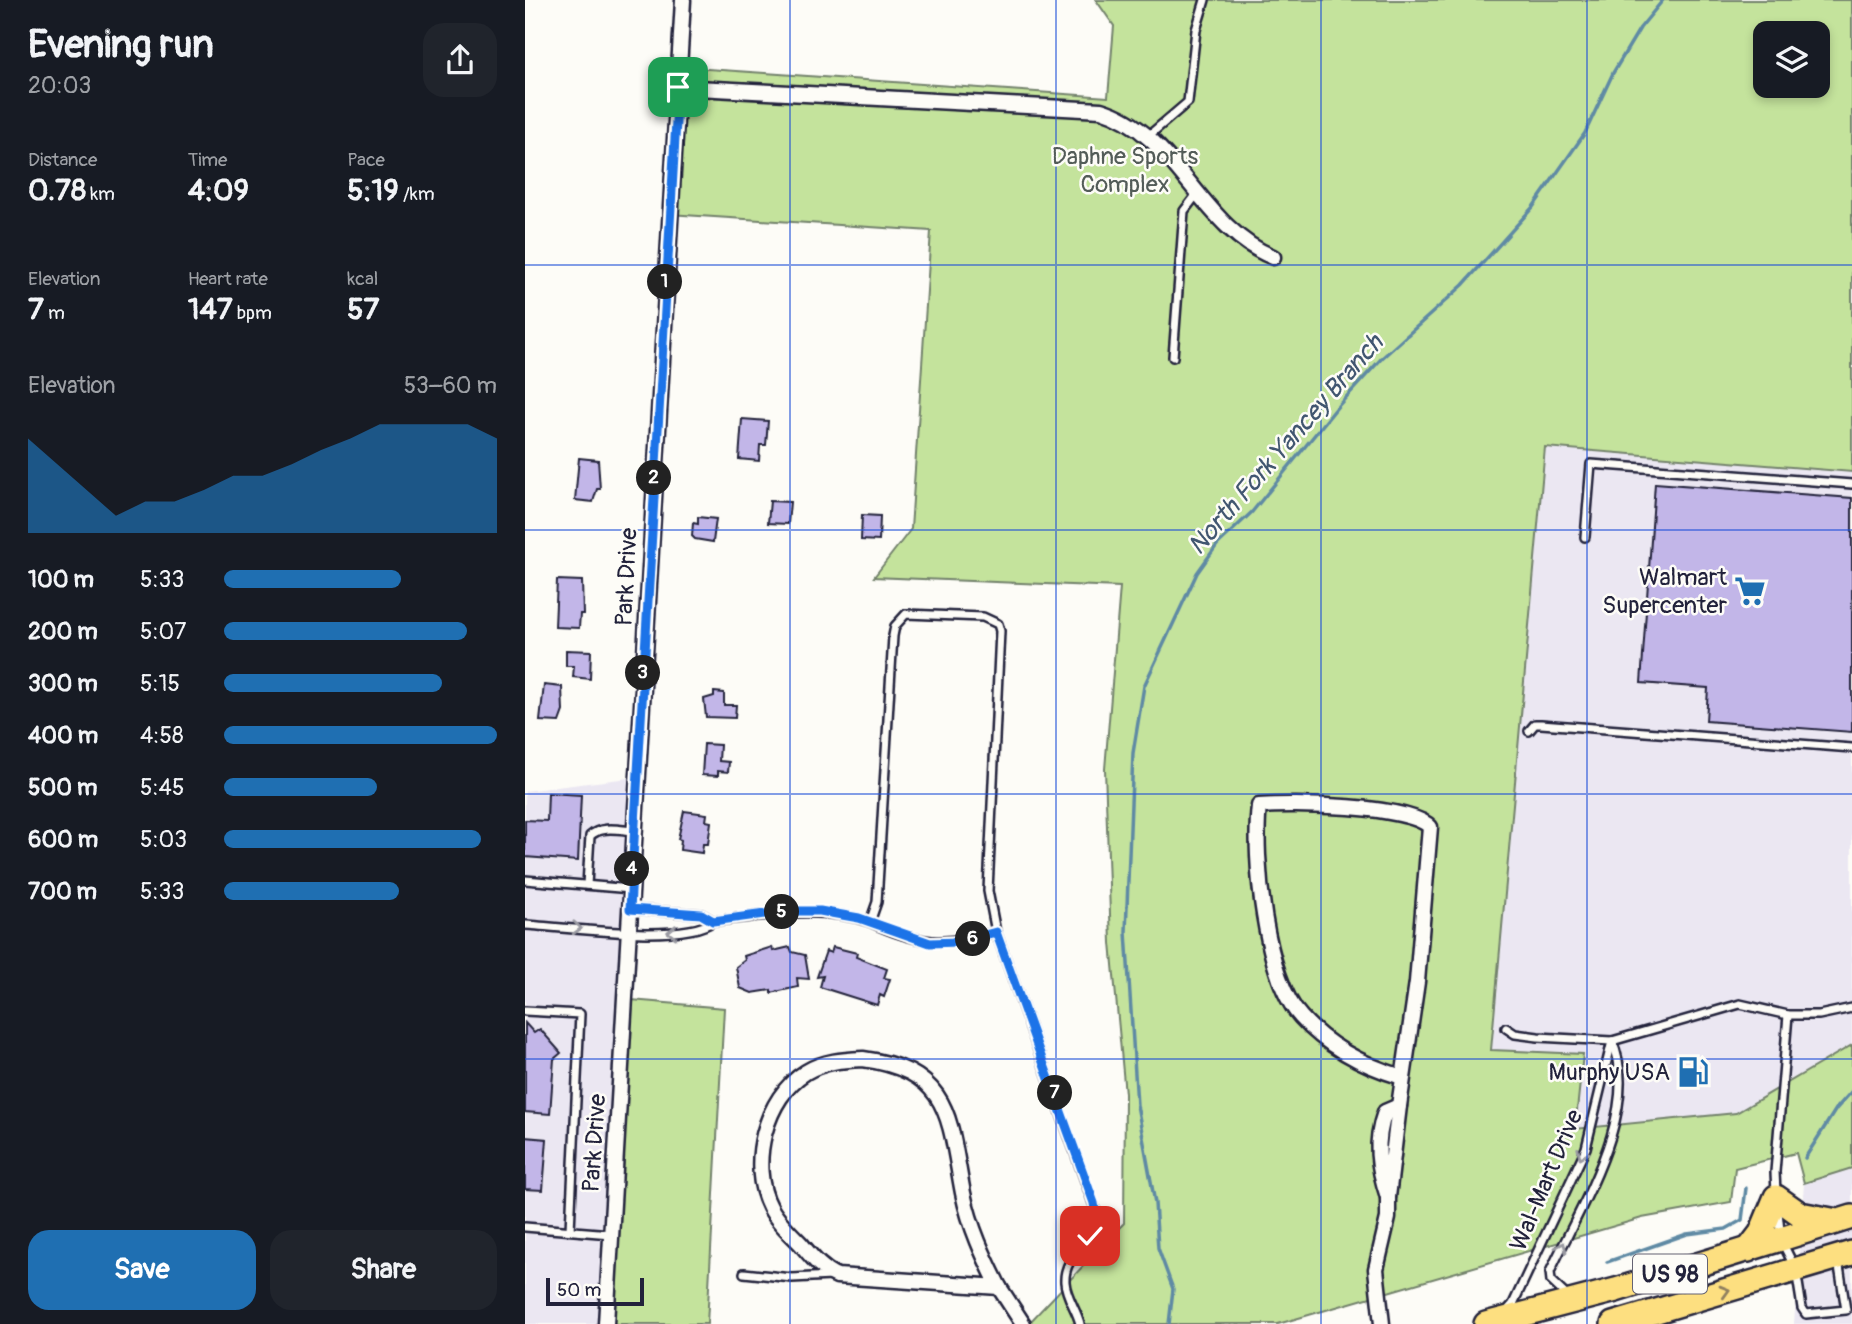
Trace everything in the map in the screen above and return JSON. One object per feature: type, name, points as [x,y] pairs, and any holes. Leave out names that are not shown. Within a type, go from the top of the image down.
[{"type":"main road","points":[[1748,1250],[1761,1233],[1776,1197],[1800,1214],[1845,1219]]},
{"type":"main road","name":"US 98","points":[[1620,1311],[1748,1250],[1845,1219]]},
{"type":"main road","name":"US 98","points":[[1493,1322],[1575,1302],[1620,1311],[1796,1270],[1845,1255]]},
{"type":"street","name":"Park Drive","points":[[606,1324],[683,0]]},
{"type":"street","points":[[678,87],[1101,110],[1118,115],[1147,138],[1196,194],[1240,238],[1255,250],[1273,257]]},
{"type":"street","points":[[1382,1324],[1376,1269],[1388,1219],[1388,1197],[1402,1077],[1417,982],[1430,827],[1417,817],[1395,812],[1300,803],[1259,806],[1256,836],[1262,895],[1284,990],[1300,1017],[1331,1043],[1356,1059],[1402,1077]]},
{"type":"street","points":[[999,1287],[837,1276],[824,1270],[769,1207],[761,1180],[762,1140],[778,1102],[806,1072],[832,1060],[863,1059],[907,1070],[940,1099],[954,1138],[969,1220],[999,1287],[1023,1324]]},
{"type":"lane","points":[[1147,138],[1188,102],[1196,30],[1205,0]]},
{"type":"lane","points":[[1173,357],[1184,211],[1196,194]]},
{"type":"lane","points":[[1585,537],[1591,464],[1852,484]]},
{"type":"lane","points":[[870,922],[877,902],[895,626],[906,614],[913,613],[972,616],[992,620],[1000,631],[988,891],[996,932],[1097,1214],[1095,1230],[1077,1249],[1066,1275],[1067,1292],[1080,1324]]},
{"type":"lane","points":[[1529,731],[1535,724],[1541,724],[1852,748]]},
{"type":"lane","points":[[587,885],[590,836],[601,829],[634,831]]},
{"type":"lane","points":[[525,880],[631,889]]},
{"type":"lane","points":[[630,909],[701,914],[713,921]]},
{"type":"lane","points":[[525,925],[677,933],[703,928],[713,921],[803,910],[835,913],[870,922],[930,943],[958,942],[996,932]]},
{"type":"lane","points":[[1506,1028],[1515,1034],[1538,1037],[1612,1041],[1740,1004],[1788,1014],[1819,1015],[1852,1008]]},
{"type":"lane","points":[[525,1011],[580,1014],[570,1230]]},
{"type":"lane","points":[[1788,1014],[1775,1172],[1776,1197],[1781,1240],[1796,1270],[1802,1308],[1806,1314],[1842,1313],[1846,1310],[1845,1255]]},
{"type":"lane","name":"Wal-Mart Drive","points":[[1575,1302],[1551,1280],[1550,1272],[1604,1157],[1615,1116],[1619,1057],[1612,1041]]},
{"type":"lane","name":"Wal-Mart Drive","points":[[1493,1322],[1513,1304],[1586,1148],[1612,1041]]},
{"type":"lane","points":[[525,1227],[611,1234]]},
{"type":"lane","points":[[744,1273],[802,1278],[837,1276]]},
{"type":"shaded area","points":[[1545,447],[1852,472],[1852,1045],[1736,1113],[1575,1129],[1491,1051]]},
{"type":"shaded area","points":[[644,776],[611,1324],[525,1324],[525,791]]},
{"type":"shaded area","points":[[1852,1168],[1852,1324],[1794,1324],[1804,1183]]},
{"type":"green space","name":"Daphne Sports Complex","points":[[1096,0],[1852,0],[1852,472],[1545,447],[1491,1050],[1583,1054],[1575,1129],[1736,1113],[1852,1045],[1852,1168],[1804,1183],[1796,1153],[1735,1168],[1731,1202],[1642,1218],[1278,1324],[1028,1324],[1124,1223],[1125,1094],[1111,943],[1105,769],[1120,587],[874,577],[911,529],[931,231],[669,214],[679,67],[1108,97],[1114,26]]},
{"type":"green space","points":[[631,1000],[724,1008],[707,1324],[611,1324]]},
{"type":"building","points":[[742,419],[768,421],[766,445],[760,445],[759,461],[739,459]]},
{"type":"building","points":[[579,458],[598,460],[600,489],[597,489],[593,502],[575,500]]},
{"type":"building","name":"Walmart Supercenter","points":[[1655,483],[1852,498],[1852,732],[1706,721],[1708,688],[1641,683]]},
{"type":"building","points":[[770,501],[790,502],[788,524],[768,523]]},
{"type":"building","points":[[862,515],[880,516],[879,541],[861,540]]},
{"type":"building","points":[[698,517],[716,519],[713,542],[692,536],[693,523],[698,524]]},
{"type":"building","points":[[557,580],[582,581],[583,614],[580,614],[579,628],[555,627]]},
{"type":"building","points":[[566,650],[591,651],[590,679],[573,677],[574,666],[566,666]]},
{"type":"building","points":[[544,685],[562,687],[563,711],[559,722],[540,721]]},
{"type":"building","points":[[714,692],[724,693],[724,705],[736,705],[735,718],[706,717],[704,699],[714,696]]},
{"type":"building","points":[[704,744],[720,745],[719,761],[729,762],[728,772],[718,771],[718,776],[702,775]]},
{"type":"building","points":[[548,793],[581,795],[578,861],[525,857],[525,820],[547,821]]},
{"type":"building","points":[[684,811],[707,814],[706,821],[711,822],[708,844],[703,844],[702,853],[680,850],[681,840],[678,839]]},
{"type":"building","points":[[772,947],[773,951],[790,947],[792,952],[805,955],[809,979],[797,978],[798,987],[771,993],[771,990],[752,993],[740,988],[736,967],[745,960],[744,956]]},
{"type":"building","points":[[833,947],[857,953],[856,957],[887,969],[884,978],[890,979],[884,997],[880,995],[877,1005],[820,987],[823,976],[817,977],[826,951],[831,953]]},
{"type":"building","points":[[525,1023],[534,1033],[540,1029],[561,1053],[554,1059],[550,1114],[525,1112]]},
{"type":"building","points":[[525,1137],[547,1139],[543,1190],[525,1189]]},
{"type":"waterway","name":"North Fork Yancey Branch","points":[[1169,1324],[1173,1289],[1158,1248],[1155,1203],[1137,1105],[1126,932],[1133,753],[1144,686],[1197,573],[1217,545],[1252,512],[1338,406],[1382,358],[1463,285],[1533,207],[1585,133],[1613,73],[1640,28],[1663,0]]},
{"type":"waterway","points":[[1805,1158],[1836,1109],[1852,1091]]},
{"type":"waterway","points":[[1607,1262],[1687,1234],[1726,1229],[1742,1220],[1746,1188]]},
{"type":"place","name":"Walmart Supercenter","points":[[1750,591]]},
{"type":"place","name":"Murphy USA","points":[[1693,1072]]},
{"type":"route","points":[[678,87],[630,909],[701,914],[713,921],[787,911],[820,911],[859,918],[906,937],[930,943],[958,942],[996,932],[1094,1203],[1097,1223],[1090,1236]]}]
